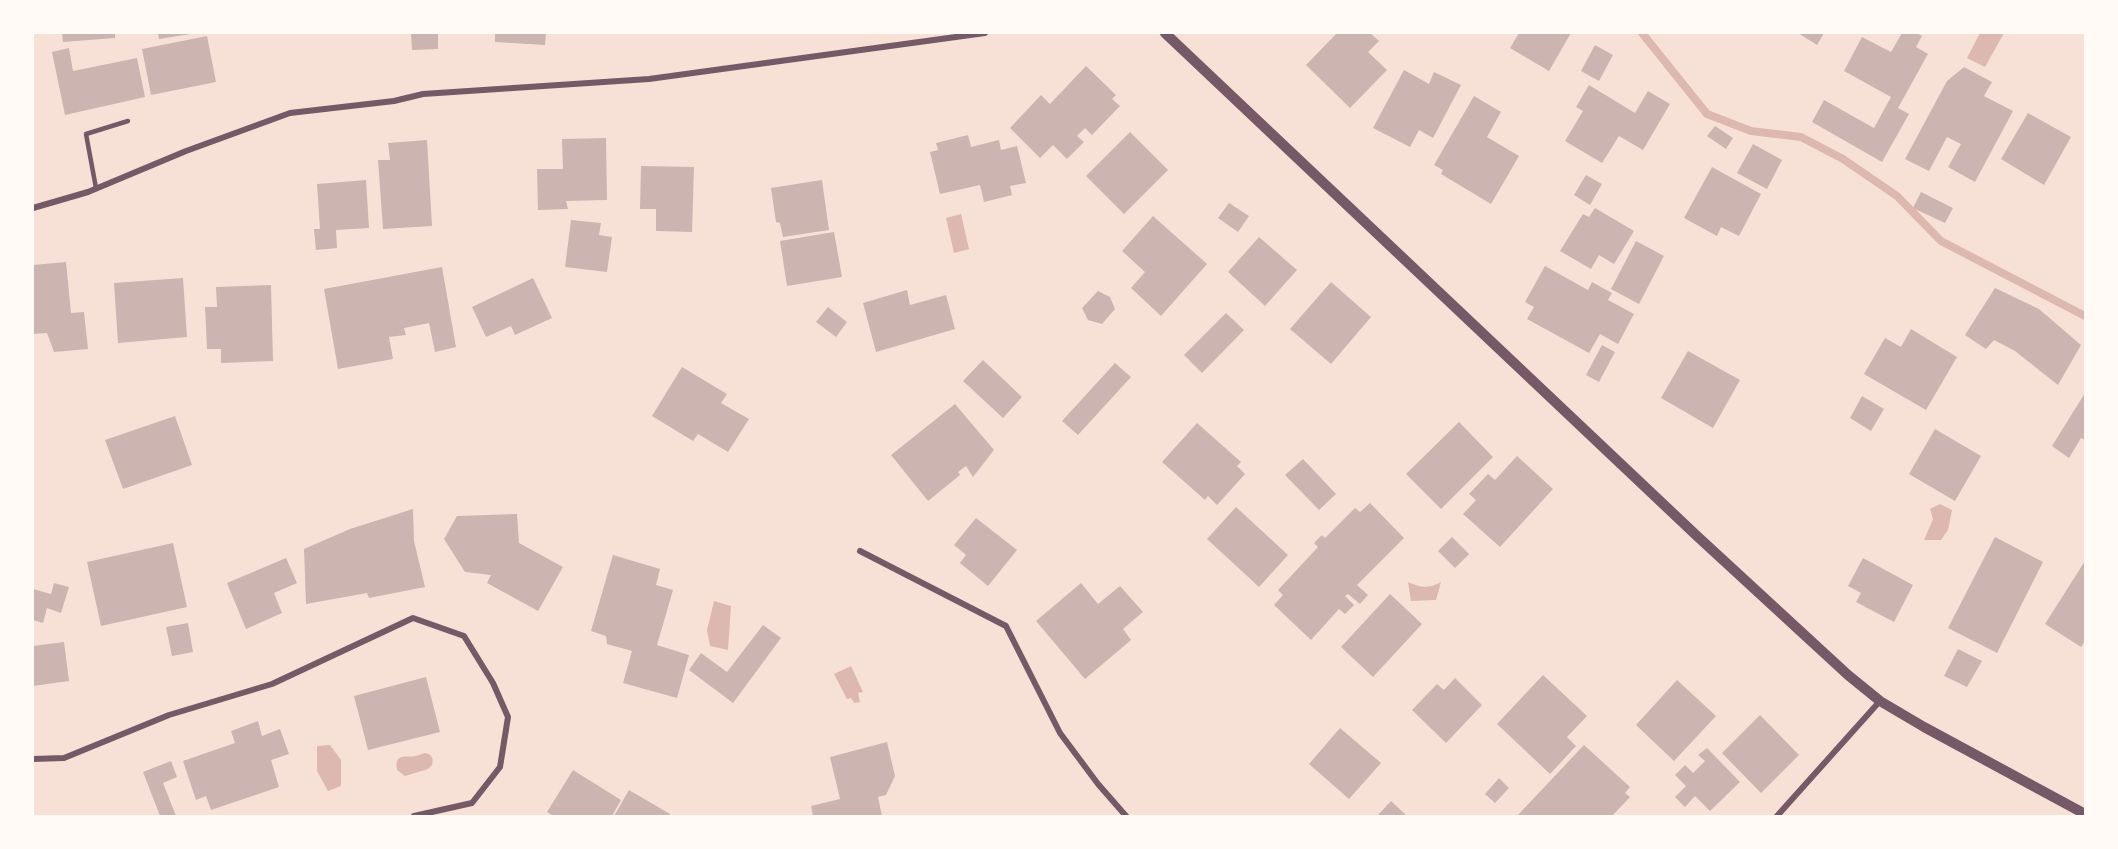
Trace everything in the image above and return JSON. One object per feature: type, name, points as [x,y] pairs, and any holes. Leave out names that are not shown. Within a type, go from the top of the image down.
[{"type":"street","points":[[33,208],[96,188],[186,151],[290,113],[394,101],[423,94],[649,79],[985,33]]},
{"type":"street","points":[[1165,33],[1697,536],[1848,675],[1880,701],[1924,727],[2085,814]]},
{"type":"street","points":[[860,551],[1006,626],[1060,733],[1098,784],[1126,816]]},
{"type":"street","points":[[33,759],[64,758],[169,715],[272,684],[413,618],[464,636],[493,682],[508,717],[500,767],[472,803],[414,816]]},
{"type":"street","points":[[1777,816],[1880,701]]},
{"type":"lane","points":[[96,188],[86,134],[128,121]]},
{"type":"shaded area","points":[[1980,33],[2004,33],[1985,67],[1967,58]]},
{"type":"shaded area","points":[[961,214],[969,249],[954,253],[946,218]]},
{"type":"shaded area","points":[[1940,504],[1952,510],[1948,530],[1941,540],[1924,540],[1933,519],[1930,509]]},
{"type":"shaded area","points":[[1408,582],[1424,587],[1441,582],[1436,600],[1411,601]]},
{"type":"shaded area","points":[[714,601],[731,606],[728,650],[710,646],[707,630]]},
{"type":"shaded area","points":[[851,666],[863,692],[858,693],[860,702],[854,703],[851,698],[847,699],[834,674]]},
{"type":"shaded area","points":[[330,745],[341,760],[341,786],[328,791],[317,771],[317,746]]},
{"type":"shaded area","points":[[425,753],[433,759],[428,769],[405,776],[397,770],[399,758]]},
{"type":"building","points":[[62,33],[115,33],[115,38],[63,42]]},
{"type":"building","points":[[158,33],[190,33],[191,34],[159,39]]},
{"type":"building","points":[[411,33],[438,33],[438,49],[412,50]]},
{"type":"building","points":[[495,33],[546,33],[545,45],[495,42]]},
{"type":"building","points":[[1337,33],[1370,33],[1379,41],[1368,52],[1387,70],[1350,108],[1306,65]]},
{"type":"building","points":[[1519,33],[1571,33],[1549,71],[1510,48]]},
{"type":"building","points":[[1798,33],[1824,33],[1817,45]]},
{"type":"building","points":[[1902,33],[1917,33],[1922,36],[1916,47],[1928,54],[1898,108],[1909,114],[1882,162],[1812,122],[1824,100],[1874,128],[1891,97],[1844,71],[1862,37],[1891,52]]},
{"type":"building","points":[[207,36],[216,82],[151,95],[142,49]]},
{"type":"building","points":[[1595,45],[1613,55],[1599,81],[1581,71]]},
{"type":"building","points":[[69,48],[73,71],[137,58],[145,97],[65,115],[52,52]]},
{"type":"building","points":[[1086,66],[1116,95],[1112,99],[1120,106],[1092,135],[1085,128],[1077,136],[1084,142],[1067,159],[1053,145],[1040,158],[1010,128],[1041,95],[1050,104]]},
{"type":"building","points":[[1964,67],[1992,82],[1984,96],[2013,111],[1975,182],[1948,167],[1961,144],[1947,137],[1929,171],[1905,159],[1947,81]]},
{"type":"building","points":[[1404,70],[1429,84],[1434,72],[1461,85],[1433,138],[1419,130],[1410,147],[1373,128]]},
{"type":"building","points":[[1589,85],[1635,113],[1648,91],[1670,104],[1643,150],[1619,136],[1602,163],[1565,141],[1583,111],[1576,107]]},
{"type":"building","points":[[1474,96],[1501,112],[1487,137],[1519,156],[1491,204],[1441,174],[1443,170],[1434,165]]},
{"type":"building","points":[[2028,113],[2071,137],[2044,185],[2001,159]]},
{"type":"building","points":[[1715,126],[1733,138],[1726,149],[1707,136]]},
{"type":"building","points":[[1130,132],[1168,170],[1124,214],[1086,176]]},
{"type":"building","points":[[968,135],[971,147],[999,140],[1001,150],[1017,146],[1026,183],[1010,186],[1012,195],[984,202],[980,185],[940,194],[930,152],[938,150],[936,143]]},
{"type":"building","points":[[606,138],[607,200],[566,201],[568,209],[538,210],[537,169],[563,169],[562,139]]},
{"type":"building","points":[[427,140],[432,226],[383,229],[378,160],[390,160],[388,143]]},
{"type":"building","points":[[1753,144],[1782,160],[1767,189],[1737,173]]},
{"type":"building","points":[[641,166],[694,167],[692,232],[656,231],[656,209],[640,209]]},
{"type":"building","points":[[1712,167],[1761,194],[1739,236],[1721,227],[1717,236],[1684,218]]},
{"type":"building","points":[[1586,175],[1602,184],[1590,205],[1574,195]]},
{"type":"building","points":[[366,180],[369,228],[336,230],[337,248],[316,250],[314,229],[320,229],[317,184]]},
{"type":"building","points":[[822,180],[829,230],[783,237],[780,223],[776,222],[771,188]]},
{"type":"building","points":[[1921,192],[1953,208],[1945,223],[1913,208]]},
{"type":"building","points":[[1229,203],[1249,216],[1238,232],[1218,218]]},
{"type":"building","points":[[1595,208],[1634,231],[1614,264],[1599,255],[1591,269],[1560,251],[1583,214],[1589,217]]},
{"type":"building","points":[[1153,216],[1207,264],[1161,316],[1131,288],[1145,272],[1122,251]]},
{"type":"building","points":[[571,220],[601,223],[599,235],[612,237],[607,272],[565,267]]},
{"type":"building","points":[[834,232],[842,277],[787,286],[780,241]]},
{"type":"building","points":[[1259,237],[1297,270],[1265,306],[1228,272]]},
{"type":"building","points":[[1636,241],[1664,256],[1639,304],[1611,289]]},
{"type":"building","points":[[66,262],[71,313],[84,312],[88,349],[54,352],[47,333],[33,334],[33,265]]},
{"type":"building","points":[[1545,266],[1588,290],[1592,282],[1612,293],[1608,300],[1634,314],[1618,344],[1600,334],[1589,353],[1527,319],[1534,307],[1525,302]]},
{"type":"building","points":[[442,267],[456,347],[435,352],[429,323],[404,328],[406,335],[389,337],[393,359],[338,369],[324,289]]},
{"type":"building","points":[[183,278],[187,337],[118,343],[114,283]]},
{"type":"building","points":[[533,278],[552,318],[515,335],[511,326],[486,337],[472,307]]},
{"type":"building","points":[[1331,282],[1371,317],[1331,364],[1290,329]]},
{"type":"building","points":[[271,285],[273,361],[221,363],[221,349],[207,349],[205,307],[217,307],[216,287]]},
{"type":"building","points":[[1995,288],[2039,309],[2081,345],[2058,385],[2015,351],[1994,340],[1986,349],[1965,335]]},
{"type":"building","points":[[907,290],[910,305],[946,295],[955,329],[876,352],[863,303]]},
{"type":"building","points":[[1098,291],[1110,297],[1115,309],[1102,324],[1088,320],[1082,308]]},
{"type":"building","points":[[828,307],[847,322],[836,337],[816,322]]},
{"type":"building","points":[[1226,313],[1244,330],[1202,373],[1184,355]]},
{"type":"building","points":[[1911,329],[1957,357],[1926,410],[1864,374],[1885,338],[1901,347]]},
{"type":"building","points":[[1602,345],[1615,352],[1599,382],[1586,375]]},
{"type":"building","points":[[1688,351],[1740,380],[1713,428],[1661,398]]},
{"type":"building","points":[[983,360],[1022,397],[1003,418],[963,381]]},
{"type":"building","points":[[1115,363],[1131,377],[1078,435],[1062,421]]},
{"type":"building","points":[[682,367],[727,394],[721,403],[749,419],[728,452],[698,434],[693,441],[652,416]]},
{"type":"building","points":[[2085,393],[2085,440],[2081,438],[2069,458],[2052,446]]},
{"type":"building","points":[[1862,396],[1884,409],[1871,431],[1850,418]]},
{"type":"building","points":[[955,404],[994,450],[973,477],[966,466],[958,472],[960,475],[928,501],[891,455]]},
{"type":"building","points":[[175,416],[192,465],[123,489],[105,440]]},
{"type":"building","points":[[1459,422],[1493,457],[1441,509],[1406,474]]},
{"type":"building","points":[[1197,423],[1241,462],[1237,466],[1245,474],[1217,505],[1208,496],[1205,500],[1162,462]]},
{"type":"building","points":[[1935,429],[1981,456],[1955,501],[1909,474]]},
{"type":"building","points":[[1517,456],[1553,489],[1500,547],[1463,514],[1476,500],[1469,494],[1488,474],[1495,480]]},
{"type":"building","points":[[1303,459],[1336,494],[1319,510],[1285,475]]},
{"type":"building","points":[[1370,503],[1404,538],[1357,585],[1368,595],[1360,604],[1348,594],[1345,596],[1354,605],[1345,614],[1339,609],[1311,640],[1274,605],[1283,595],[1278,590],[1318,547],[1314,543],[1322,535],[1325,538],[1355,508],[1360,512]]},
{"type":"building","points":[[1236,507],[1288,555],[1259,587],[1207,539]]},
{"type":"building","points":[[413,509],[414,541],[425,587],[369,598],[367,593],[306,604],[304,549],[350,529]]},
{"type":"building","points":[[517,514],[519,543],[563,567],[538,611],[487,583],[491,575],[465,572],[444,539],[457,516]]},
{"type":"building","points":[[976,518],[1017,550],[988,586],[960,563],[966,555],[954,545]]},
{"type":"building","points":[[1452,537],[1469,554],[1455,568],[1438,551]]},
{"type":"building","points":[[1995,537],[2043,562],[1997,653],[1948,628]]},
{"type":"building","points":[[173,543],[187,607],[101,626],[87,562]]},
{"type":"building","points":[[613,555],[660,569],[656,585],[673,590],[657,645],[689,655],[677,698],[623,683],[632,651],[607,644],[606,636],[591,631]]},
{"type":"building","points":[[286,558],[297,583],[274,593],[282,613],[246,629],[227,583]]},
{"type":"building","points":[[1863,558],[1913,585],[1894,622],[1856,602],[1861,593],[1848,586]]},
{"type":"building","points":[[2085,561],[2085,641],[2081,647],[2045,624]]},
{"type":"building","points":[[54,583],[69,587],[61,613],[47,608],[43,623],[33,620],[33,589],[51,594]]},
{"type":"building","points":[[1081,583],[1098,604],[1120,586],[1143,612],[1123,629],[1131,640],[1085,679],[1036,621]]},
{"type":"building","points":[[1390,594],[1422,624],[1373,677],[1341,647]]},
{"type":"building","points":[[188,623],[193,652],[172,656],[166,627]]},
{"type":"building","points":[[763,625],[781,638],[733,703],[689,670],[701,653],[727,672]]},
{"type":"building","points":[[64,642],[69,681],[33,686],[33,646]]},
{"type":"building","points":[[1958,649],[1982,661],[1967,687],[1944,676]]},
{"type":"building","points":[[1543,675],[1587,716],[1567,737],[1576,746],[1550,774],[1497,724]]},
{"type":"building","points":[[426,677],[440,732],[368,750],[354,696]]},
{"type":"building","points":[[1455,678],[1482,705],[1446,743],[1412,710],[1437,684],[1444,690]]},
{"type":"building","points":[[1677,680],[1716,716],[1674,761],[1636,725]]},
{"type":"building","points":[[1760,715],[1799,755],[1761,793],[1722,753]]},
{"type":"building","points":[[258,721],[262,736],[280,729],[289,754],[271,760],[279,787],[211,810],[206,796],[196,800],[183,761],[235,743],[231,731]]},
{"type":"building","points":[[1340,728],[1381,763],[1349,799],[1309,764]]},
{"type":"building","points":[[887,742],[895,776],[886,795],[878,797],[882,816],[813,816],[811,806],[840,799],[830,757]]},
{"type":"building","points":[[1584,745],[1630,787],[1625,793],[1630,797],[1612,816],[1517,816]]},
{"type":"building","points":[[1707,748],[1740,782],[1710,811],[1695,796],[1685,807],[1675,797],[1686,786],[1675,775],[1685,765],[1693,773],[1705,761],[1698,755]]},
{"type":"building","points":[[171,761],[177,777],[163,783],[176,816],[160,816],[143,772]]},
{"type":"building","points":[[573,770],[621,800],[612,816],[553,816],[547,812]]},
{"type":"building","points":[[1499,778],[1509,788],[1495,803],[1485,794]]},
{"type":"building","points":[[629,790],[670,814],[669,816],[614,816]]},
{"type":"building","points":[[1391,801],[1407,816],[1377,816]]},
{"type":"waterway","points":[[1642,33],[1707,114],[1751,131],[1801,137],[1843,159],[1897,196],[1941,241],[2085,316]]}]
